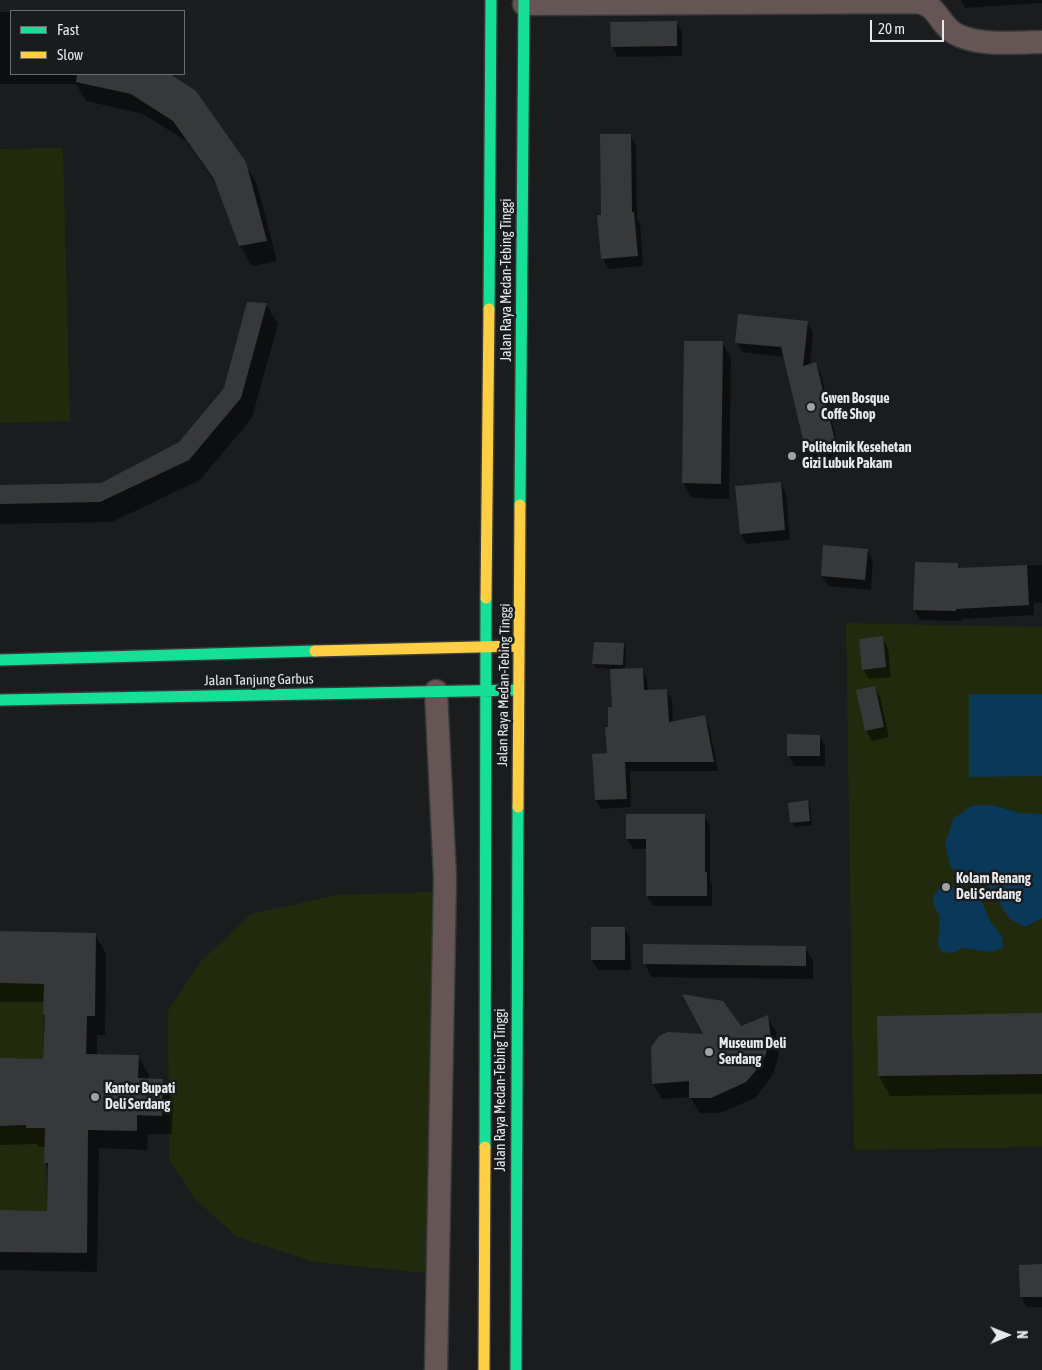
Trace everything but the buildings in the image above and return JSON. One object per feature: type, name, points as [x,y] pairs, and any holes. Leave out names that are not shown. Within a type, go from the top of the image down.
[{"type":"main road","name":"Jalan Raya Medan-Tebing Tinggi","points":[[484,1370],[486,648],[491,0]]},
{"type":"main road","name":"Jalan Raya Medan-Tebing Tinggi","points":[[516,1370],[518,646],[520,620],[524,2]]},
{"type":"main road","name":"Jalan Tanjung Garbus","points":[[0,660],[518,646]]},
{"type":"main road","name":"Jalan Tanjung Garbus","points":[[0,700],[518,690]]},
{"type":"street","points":[[524,2],[917,2],[925,3],[932,7],[947,28],[966,39],[1042,42]]},
{"type":"street","points":[[436,691],[445,878],[436,1370]]},
{"type":"green space","points":[[63,148],[70,421],[0,423],[0,149]]},
{"type":"green space","name":"Kolam Renang Deli Serdang","points":[[846,623],[1042,627],[1042,1147],[854,1150]]},
{"type":"green space","points":[[433,892],[426,1273],[314,1262],[237,1237],[194,1198],[169,1159],[168,1011],[200,962],[251,914],[336,895]]},
{"type":"green space","points":[[0,983],[44,984],[43,1059],[0,1061]]},
{"type":"green space","points":[[0,1125],[45,1128],[47,1211],[0,1210]]},
{"type":"water","points":[[969,694],[1042,694],[1042,776],[969,777]]},
{"type":"water","points":[[992,805],[1020,813],[1042,814],[1042,918],[1025,927],[1010,919],[987,885],[961,877],[950,866],[945,844],[953,819],[971,806]]},
{"type":"water","points":[[949,885],[958,890],[963,896],[981,900],[990,921],[1002,936],[1003,948],[990,952],[963,948],[952,953],[942,952],[938,945],[940,916],[933,904],[934,895],[942,886]]},
{"type":"traffic: fast","points":[[489,309],[491,0]]},
{"type":"traffic: fast","points":[[520,505],[524,0]]},
{"type":"traffic: fast","points":[[485,1147],[486,598]]},
{"type":"traffic: fast","points":[[0,660],[315,651]]},
{"type":"traffic: fast","points":[[0,700],[518,690]]},
{"type":"traffic: fast","points":[[516,1370],[518,807]]},
{"type":"traffic: slow","points":[[486,598],[489,309]]},
{"type":"traffic: slow","points":[[518,807],[520,505]]},
{"type":"traffic: slow","points":[[315,651],[518,646]]},
{"type":"traffic: slow","points":[[484,1370],[485,1147]]},
{"type":"place","name":"Gwen Bosque Coffe Shop","points":[[811,407]]},
{"type":"place","name":"Politeknik Kesehetan Gizi Lubuk Pakam","points":[[792,456]]},
{"type":"place","name":"Kolam Renang Deli Serdang","points":[[946,887]]},
{"type":"place","name":"Museum Deli Serdang","points":[[709,1052]]},
{"type":"place","name":"Kantor Bupati Deli Serdang","points":[[95,1097]]}]
